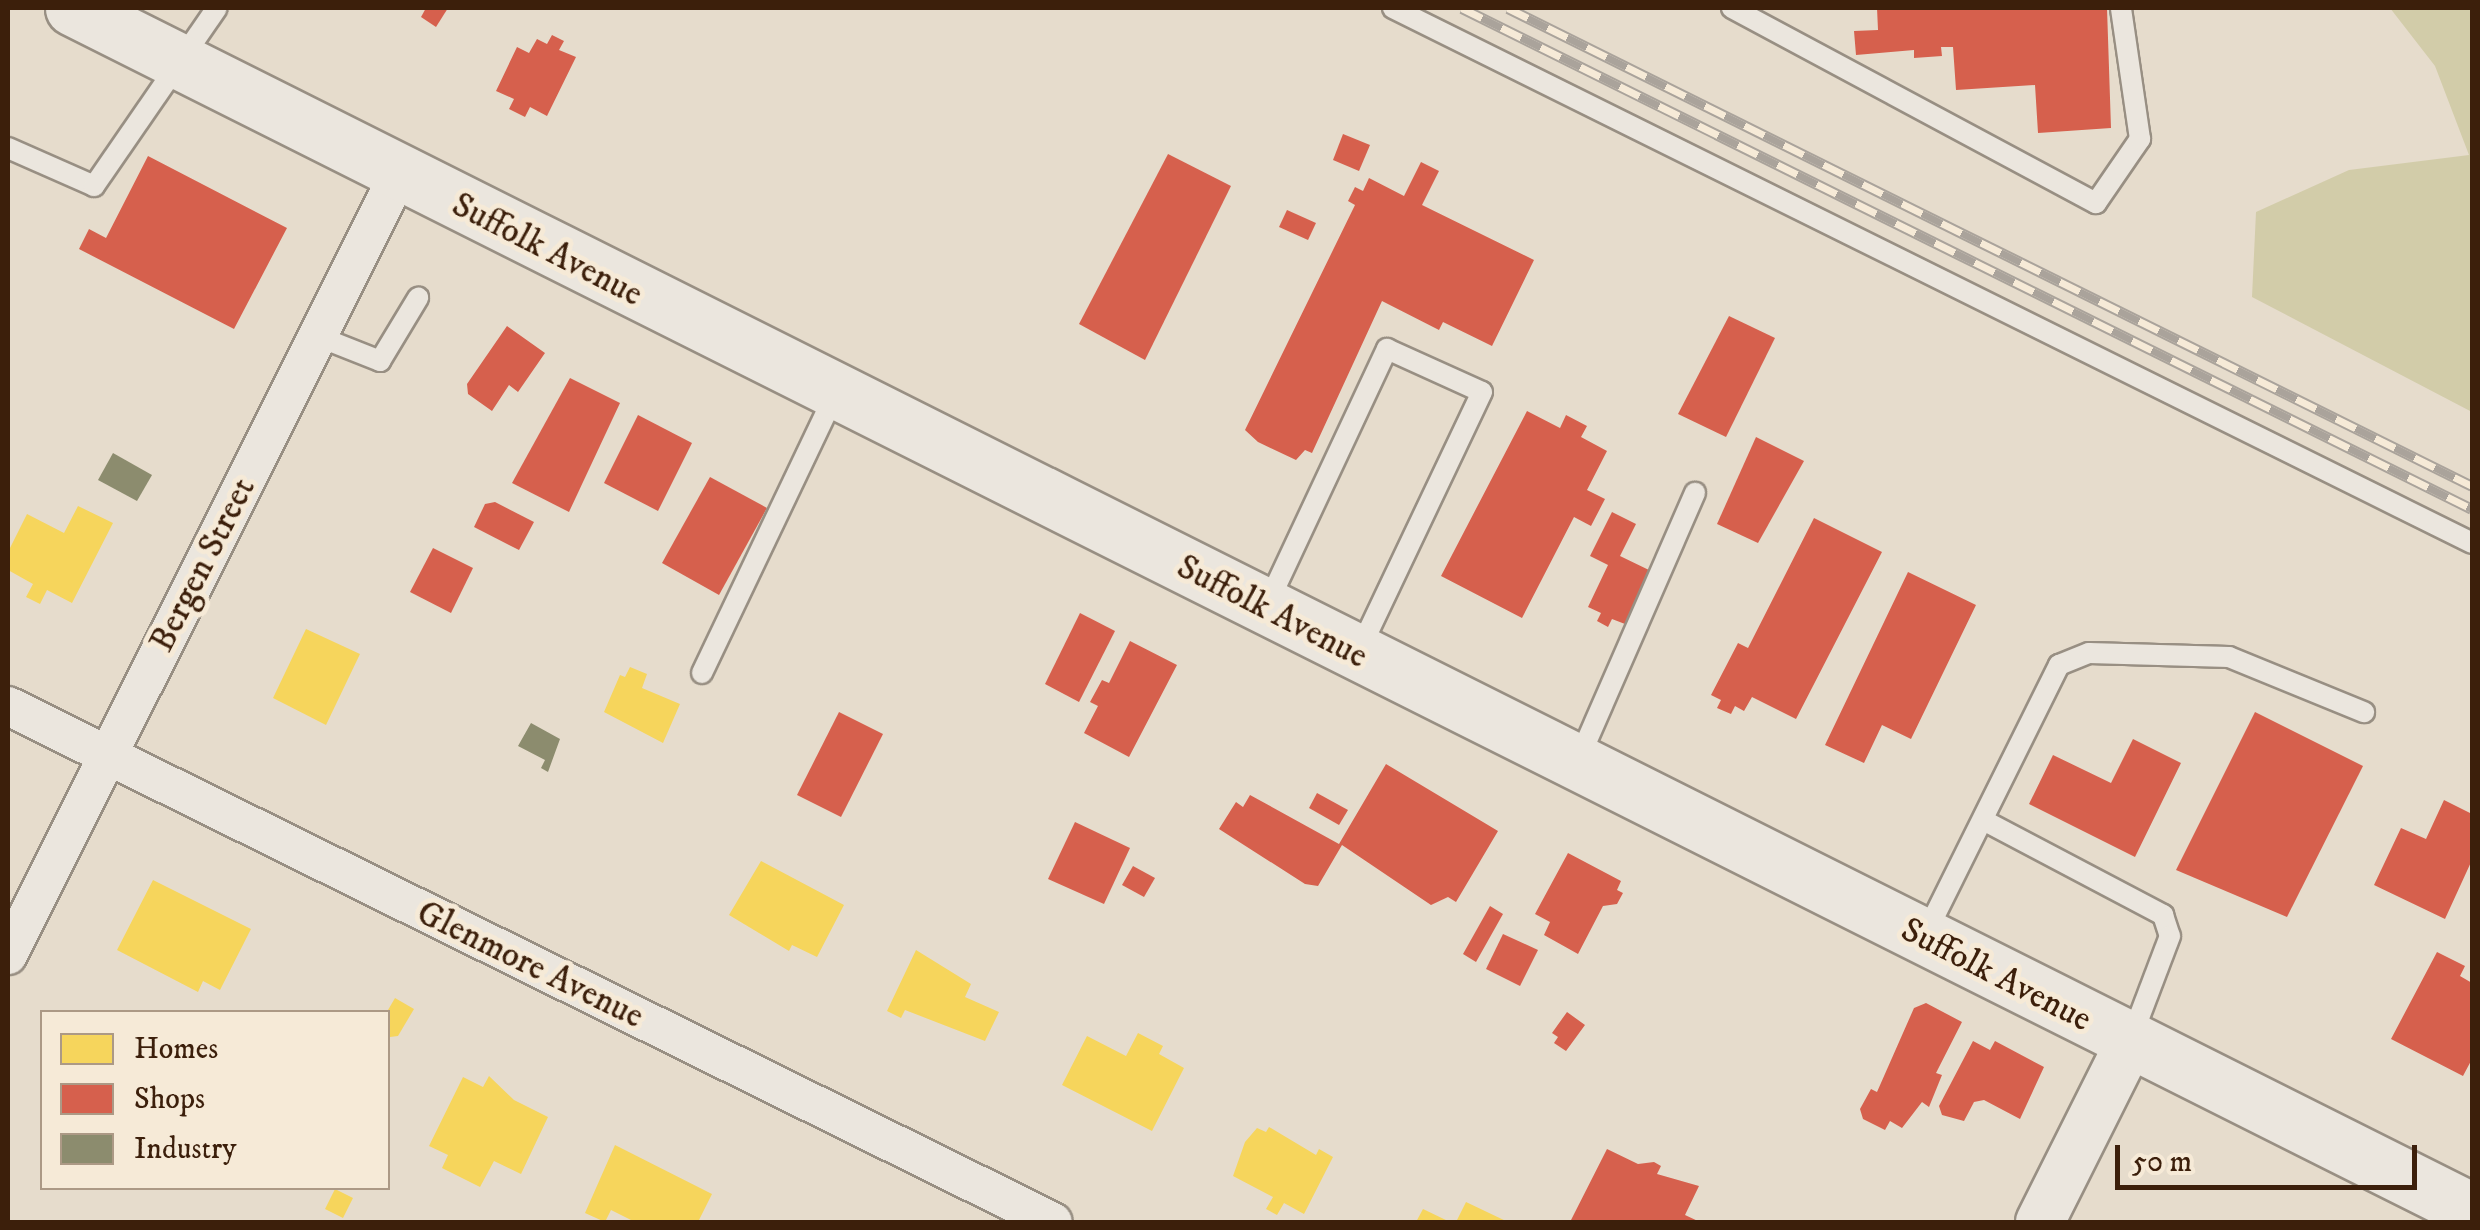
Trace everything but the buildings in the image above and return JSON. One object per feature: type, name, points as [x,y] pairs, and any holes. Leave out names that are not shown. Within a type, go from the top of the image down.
[{"type":"main road","name":"Suffolk Avenue","points":[[74,8],[398,175],[2472,1211]]},
{"type":"street","name":"Bergen Street","points":[[8,955],[398,175]]},
{"type":"street","name":"Glenmore Avenue","points":[[8,706],[1053,1222]]},
{"type":"street","points":[[2040,1222],[2130,1042]]},
{"type":"lane","points":[[8,148],[94,186],[184,63],[217,8]]},
{"type":"lane","points":[[1393,8],[2472,543]]},
{"type":"lane","points":[[1732,8],[2096,203],[2140,138],[2121,8]]},
{"type":"lane","points":[[318,336],[380,361],[418,298]]},
{"type":"lane","points":[[1265,609],[1387,348],[1482,392],[1357,655]]},
{"type":"lane","points":[[702,674],[835,394]]},
{"type":"lane","points":[[1576,764],[1695,493]]},
{"type":"lane","points":[[1924,939],[2059,665],[2089,653],[2230,657],[2364,712]]},
{"type":"lane","points":[[1983,820],[2163,915],[2170,936],[2130,1042]]},
{"type":"shaded area","points":[[2390,8],[2472,8],[2472,412],[2252,297],[2256,212],[2349,170],[2469,155],[2435,66]]},
{"type":"railway","points":[[1462,8],[2472,509]]},
{"type":"railway","points":[[1508,8],[2472,486]]}]
